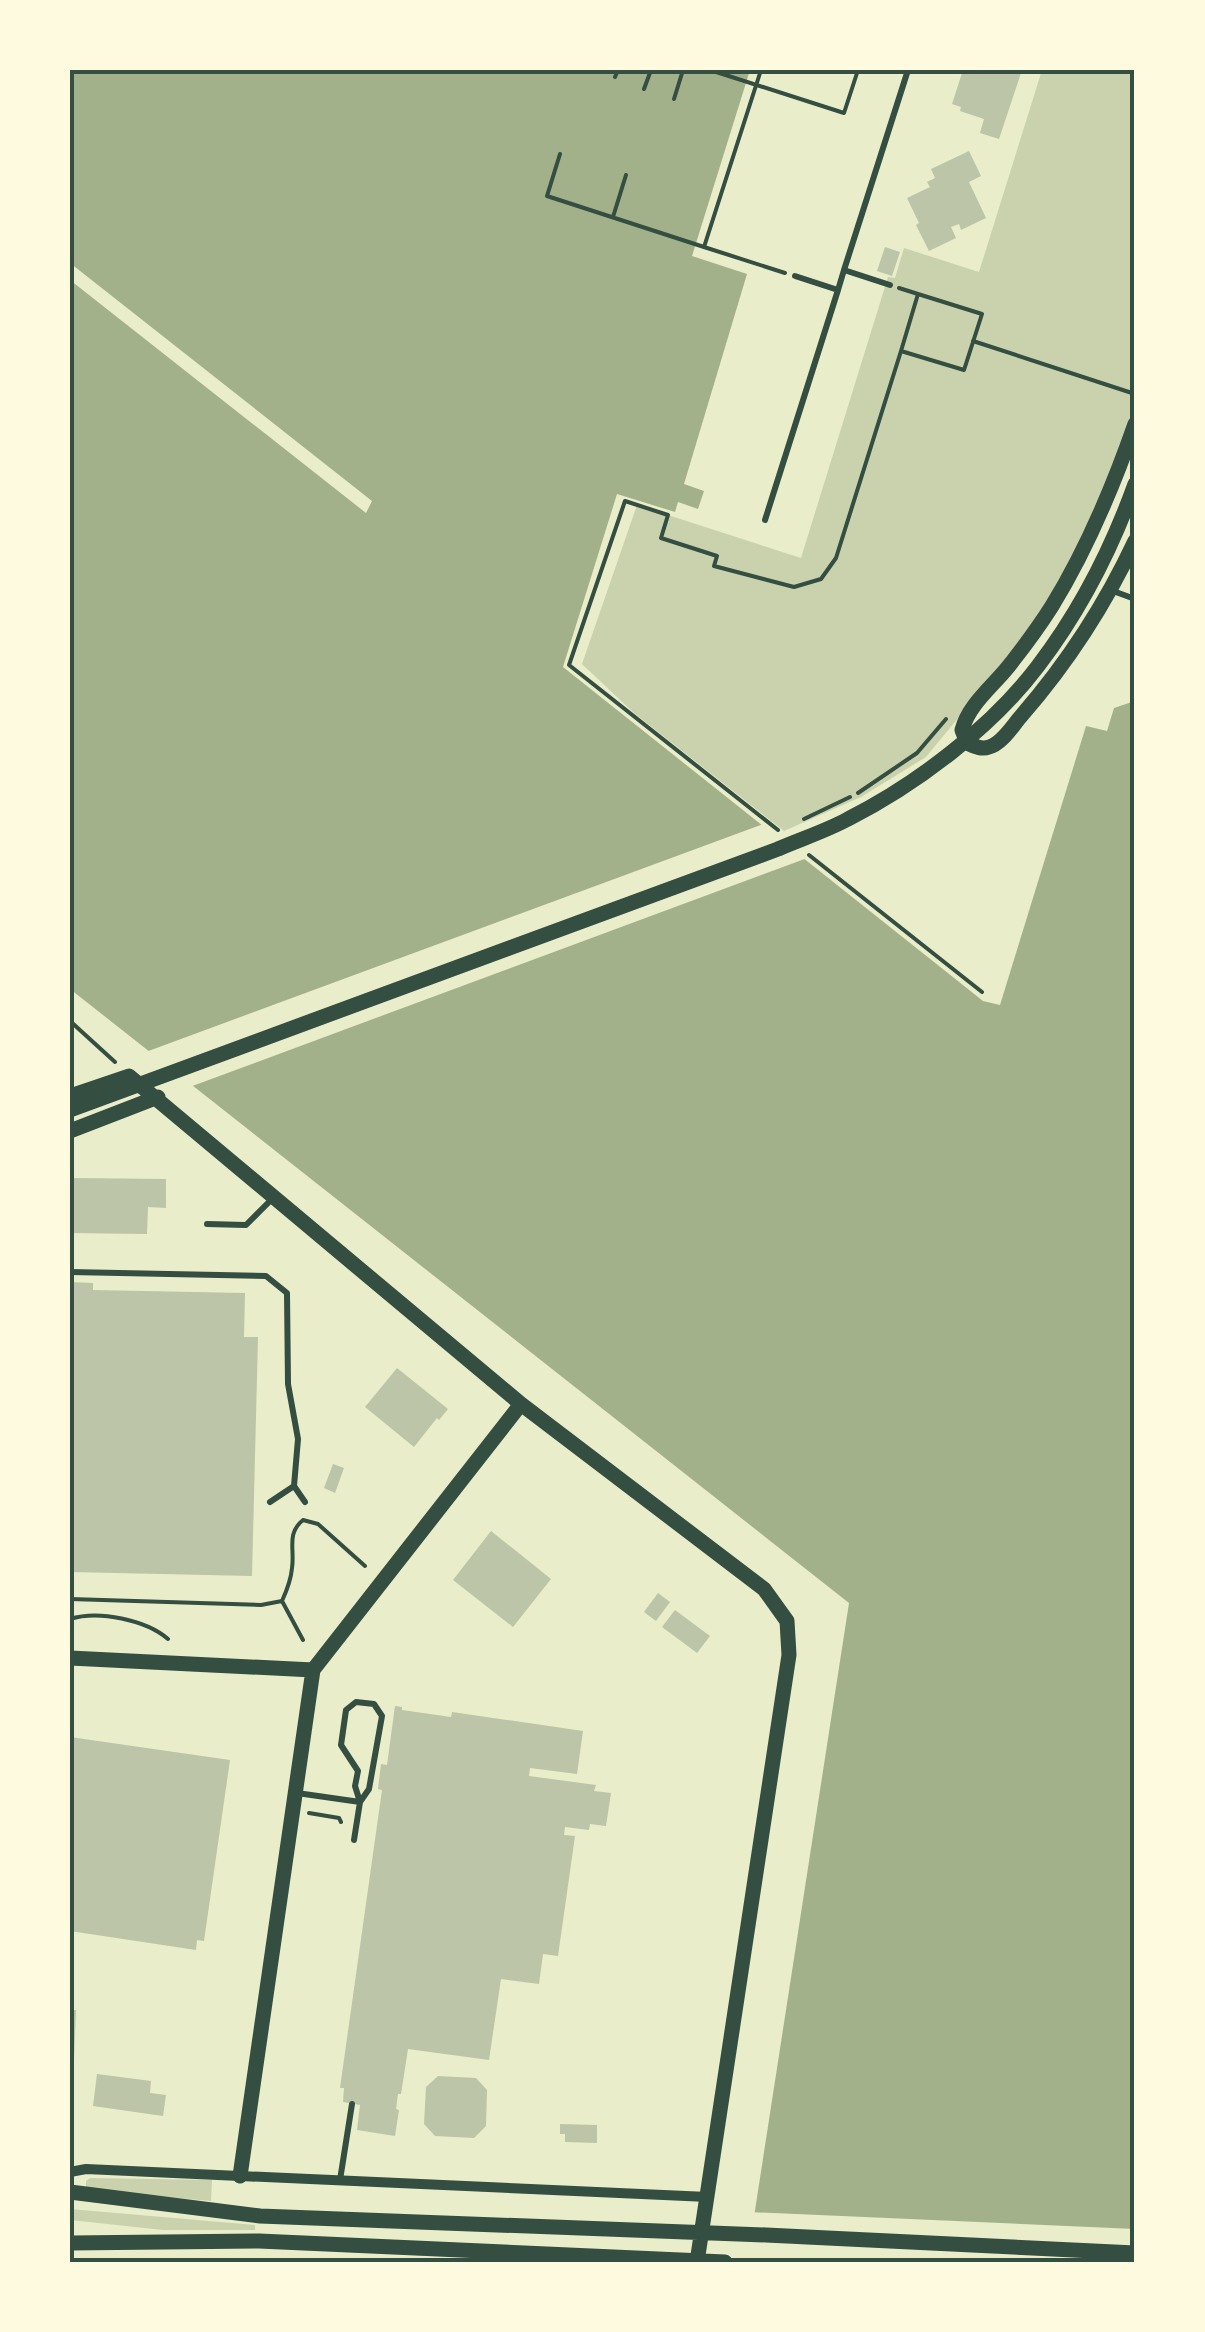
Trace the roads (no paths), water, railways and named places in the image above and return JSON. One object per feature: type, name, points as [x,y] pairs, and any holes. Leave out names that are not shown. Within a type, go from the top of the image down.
[{"type":"street","points":[[1135,424],[1114,486],[1076,564],[1051,608],[1011,664],[967,715],[962,730],[967,742],[983,748],[997,744],[1044,689],[1088,631],[1135,542]]},
{"type":"street","points":[[70,1110],[759,856],[847,820],[887,797],[935,764],[996,712],[1037,668],[1110,548],[1135,484]]},
{"type":"street","points":[[70,1096],[130,1076],[521,1404],[764,1590],[787,1620],[789,1654],[696,2262]]},
{"type":"street","points":[[70,1130],[158,1098]]},
{"type":"street","points":[[240,2176],[313,1670],[521,1404]]},
{"type":"street","points":[[70,1658],[313,1670]]},
{"type":"street","points":[[70,2172],[86,2169],[708,2196]]},
{"type":"street","points":[[70,2192],[260,2216],[1135,2253]]},
{"type":"street","points":[[70,2244],[260,2241],[725,2262]]},
{"type":"lane","points":[[764,520],[908,70]]},
{"type":"lane","points":[[844,270],[890,285]]},
{"type":"lane","points":[[795,276],[838,290]]},
{"type":"lane","points":[[1110,591],[1135,599]]},
{"type":"lane","points":[[207,1224],[246,1224],[275,1196]]},
{"type":"lane","points":[[70,1272],[266,1276],[288,1293],[288,1384],[298,1439],[294,1486],[305,1502]]},
{"type":"lane","points":[[270,1502],[294,1486]]},
{"type":"lane","points":[[354,1840],[360,1802],[369,1789],[382,1716],[374,1704],[356,1702],[346,1710],[341,1745],[358,1771],[355,1786],[360,1802]]},
{"type":"lane","points":[[296,1792],[360,1802]]},
{"type":"lane","points":[[340,2181],[352,2104]]}]
